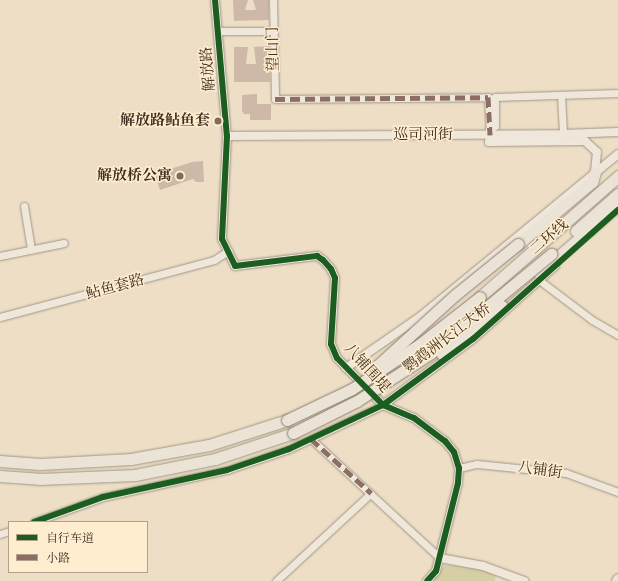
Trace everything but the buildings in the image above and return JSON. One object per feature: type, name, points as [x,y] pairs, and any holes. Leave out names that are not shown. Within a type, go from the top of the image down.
[{"type":"highway","points":[[352,389],[455,295],[592,182],[594,172]]},
{"type":"highway","name":"二环线","points":[[480,297],[618,176]]},
{"type":"highway","name":"二环线","points":[[551,254],[618,194]]},
{"type":"highway","points":[[370,393],[422,368],[473,332],[539,277],[618,205]]},
{"type":"highway","name":"鹦鹉洲长江大桥","points":[[0,476],[39,480],[86,479],[174,469],[263,444],[325,418],[370,393],[431,353],[551,254]]},
{"type":"highway","name":"鹦鹉洲长江大桥","points":[[0,461],[88,463],[170,453],[250,434],[320,406],[352,389],[420,344],[480,297]]},
{"type":"street","name":"解放路","points":[[215,0],[228,136]]},
{"type":"street","name":"望山门","points":[[273,0],[275,99],[488,98],[490,132]]},
{"type":"street","points":[[218,31],[273,31]]},
{"type":"street","points":[[594,172],[597,152],[585,141],[490,142],[490,132],[495,126],[495,97],[618,93]]},
{"type":"street","points":[[561,95],[563,134]]},
{"type":"street","name":"巡司河街","points":[[228,136],[490,132],[563,134],[618,132]]},
{"type":"street","name":"八铺围堤","points":[[228,136],[222,239],[235,266],[317,256],[327,264],[335,278],[330,344],[337,358],[383,405],[414,418],[445,441],[454,452],[459,468]]},
{"type":"street","points":[[346,368],[421,316],[594,172],[618,154]]},
{"type":"street","points":[[24,206],[31,249]]},
{"type":"street","points":[[37,521],[92,501],[227,470],[311,439],[383,405],[473,339],[539,277],[618,210]]},
{"type":"street","points":[[0,256],[64,243]]},
{"type":"street","name":"鲇鱼套路","points":[[0,317],[214,260],[228,251]]},
{"type":"street","points":[[539,277],[592,320],[618,335]]},
{"type":"street","points":[[311,439],[440,558],[483,566],[524,581]]},
{"type":"street","name":"八铺街","points":[[459,468],[477,464],[566,473],[618,492]]},
{"type":"street","points":[[432,581],[440,558],[459,468]]},
{"type":"street","points":[[276,581],[371,493]]},
{"type":"street","points":[[427,581],[436,571]]},
{"type":"shaded area","points":[[445,565],[483,569],[496,574],[495,581],[432,581]]},
{"type":"marked path","points":[[275,99],[488,97],[490,135]]},
{"type":"marked path","points":[[311,439],[371,493]]},
{"type":"cycle path","points":[[215,0],[227,136],[222,239],[235,266],[317,256],[323,260],[331,269],[335,278],[331,344],[337,358],[383,405],[414,418],[445,441],[454,452],[459,468],[458,483],[436,571],[427,581]]},
{"type":"cycle path","points":[[37,521],[103,497],[227,470],[289,449],[383,405],[473,339],[618,210]]},
{"type":"place","name":"解放路鲇鱼套","points":[[218,121]]},
{"type":"place","name":"解放桥公寓","points":[[180,176]]}]
